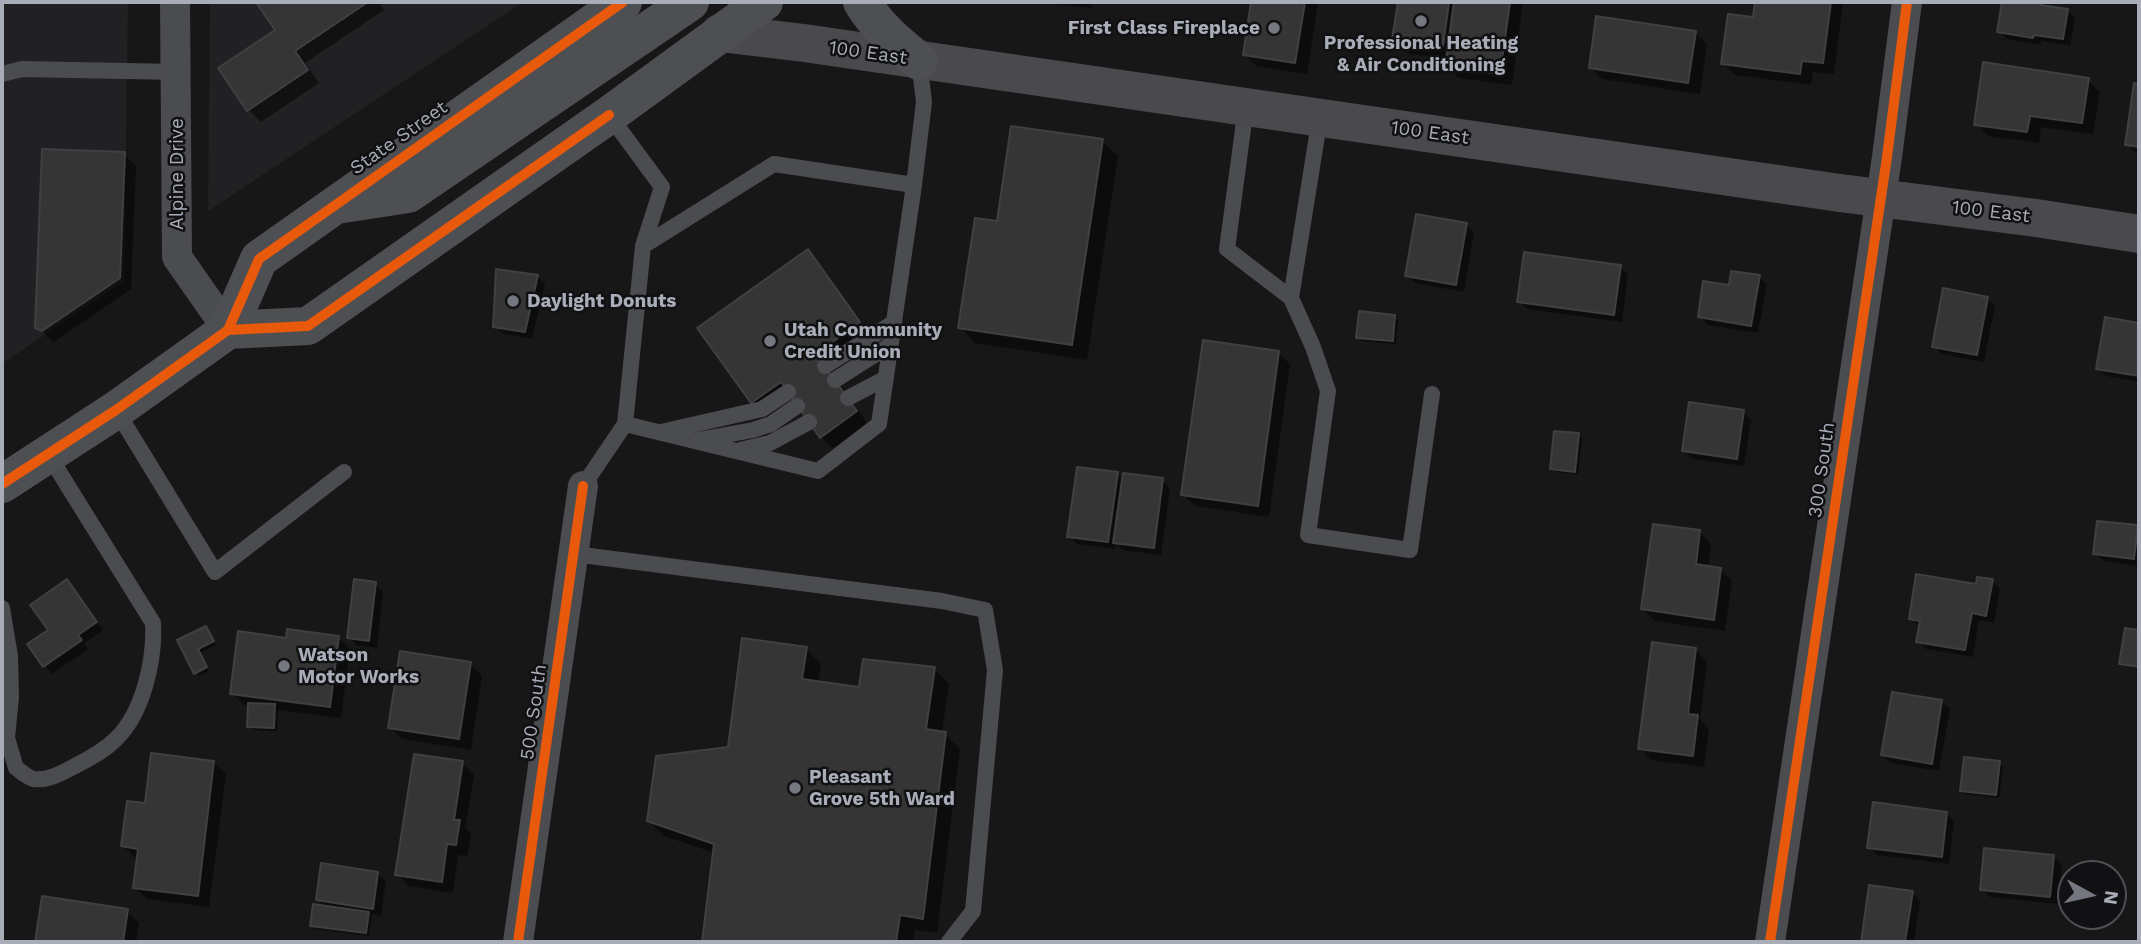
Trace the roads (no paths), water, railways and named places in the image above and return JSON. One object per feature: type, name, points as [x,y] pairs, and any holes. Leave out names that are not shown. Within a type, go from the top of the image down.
[{"type":"main road","name":"State Street","points":[[228,330],[259,259],[623,2]]},
{"type":"main road","points":[[334,205],[408,194],[690,2]]},
{"type":"main road","points":[[697,2],[720,33]]},
{"type":"main road","points":[[2,484],[116,410],[228,330],[308,326],[609,115],[764,2]]},
{"type":"main road","points":[[862,2],[896,43],[919,61]]},
{"type":"main road","name":"100 East","points":[[720,33],[2139,234]]},
{"type":"street","name":"Alpine Drive","points":[[175,2],[177,257],[228,330]]},
{"type":"street","name":"300 South","points":[[1770,942],[1887,157],[1907,2]]},
{"type":"street","name":"500 South","points":[[519,942],[583,486]]},
{"type":"lane","points":[[625,424],[818,471],[879,424],[924,102],[919,61]]},
{"type":"lane","points":[[2,74],[22,69],[176,72]]},
{"type":"lane","points":[[1246,107],[1227,249],[1291,298],[1313,347],[1328,391],[1308,535],[1410,550],[1432,394]]},
{"type":"lane","points":[[583,486],[625,424],[643,246],[662,187],[609,115]]},
{"type":"lane","points":[[1291,298],[1320,117]]},
{"type":"lane","points":[[643,246],[774,164],[914,186]]},
{"type":"lane","points":[[890,345],[830,373],[893,323]]},
{"type":"lane","points":[[848,398],[886,378]]},
{"type":"lane","points":[[658,432],[762,409],[792,399],[771,424],[692,441]]},
{"type":"lane","points":[[116,410],[215,572],[344,472]]},
{"type":"lane","points":[[735,451],[770,443],[808,422]]},
{"type":"lane","points":[[2,608],[10,656],[11,697],[7,738],[16,768],[34,779],[53,777],[86,761],[116,739],[134,714],[148,678],[154,642],[153,623],[48,454]]},
{"type":"lane","points":[[574,554],[942,601],[985,610],[996,670],[973,911],[949,942]]},
{"type":"place","name":"Professional Heating & Air Conditioning","points":[[1421,21]]},
{"type":"place","name":"First Class Fireplace","points":[[1274,28]]},
{"type":"place","name":"Daylight Donuts","points":[[513,301]]},
{"type":"place","name":"Utah Community Credit Union","points":[[770,341]]},
{"type":"place","name":"Watson Motor Works","points":[[284,666]]},
{"type":"place","name":"Pleasant Grove 5th Ward","points":[[795,788]]}]
